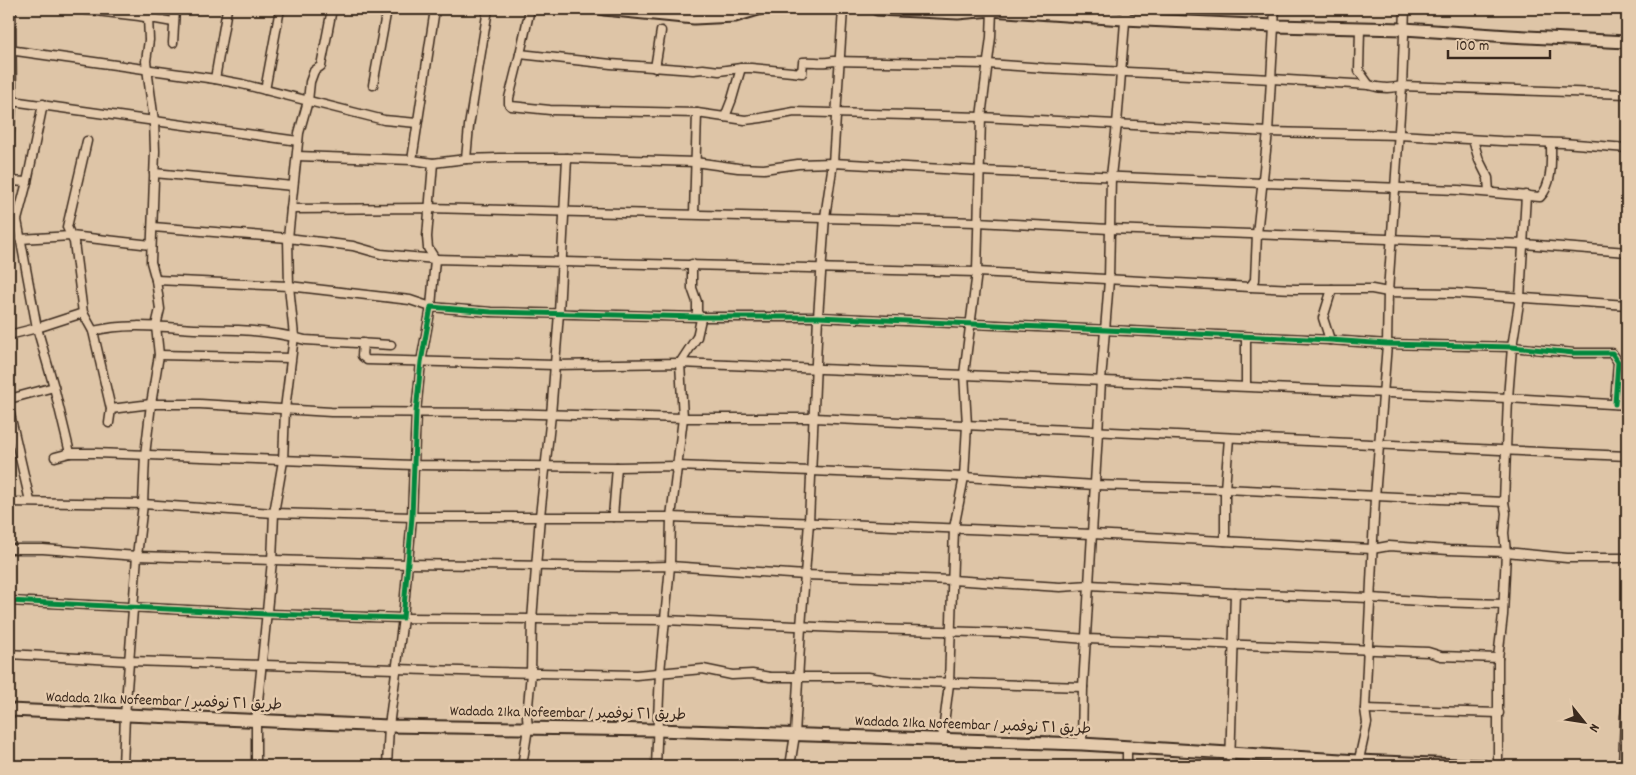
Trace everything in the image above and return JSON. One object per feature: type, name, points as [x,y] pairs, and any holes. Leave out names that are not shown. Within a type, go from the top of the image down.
[{"type":"street","points":[[9,140],[12,100],[11,9]]},
{"type":"street","points":[[79,9],[138,12],[148,17],[173,22]]},
{"type":"street","points":[[173,43],[175,9]]},
{"type":"street","points":[[215,79],[227,9]]},
{"type":"street","points":[[265,90],[280,9]]},
{"type":"street","points":[[256,766],[256,721],[272,560],[274,513],[282,461],[285,409],[294,336],[288,238],[293,186],[298,141],[308,101],[310,82],[314,71],[321,66],[332,9]]},
{"type":"street","points":[[373,84],[387,9]]},
{"type":"street","points":[[412,160],[434,9]]},
{"type":"street","points":[[466,159],[469,126],[488,9]]},
{"type":"street","points":[[530,9],[509,98],[508,104],[511,106],[550,110],[697,113],[745,120],[794,112],[981,117],[1268,132],[1399,135],[1627,148]]},
{"type":"street","points":[[604,9],[667,12],[694,18],[722,18],[758,9]]},
{"type":"street","points":[[790,766],[795,735],[806,575],[818,317],[823,268],[825,217],[834,163],[843,9]]},
{"type":"street","points":[[877,9],[958,13],[991,9],[1125,14],[1274,26],[1404,29],[1627,42]]},
{"type":"street","points":[[942,739],[949,684],[954,528],[964,477],[967,425],[964,374],[977,272],[981,117],[988,64],[991,9]]},
{"type":"street","points":[[1250,287],[1255,280],[1257,234],[1272,79],[1275,9]]},
{"type":"street","points":[[1358,764],[1367,723],[1365,709],[1372,549],[1396,188],[1405,9]]},
{"type":"street","points":[[1082,744],[1083,687],[1101,381],[1109,280],[1111,176],[1117,124],[1125,14]]},
{"type":"street","points":[[122,766],[137,556],[143,504],[145,456],[159,355],[156,326],[160,309],[156,280],[151,262],[155,151],[154,121],[147,68],[148,17]]},
{"type":"street","points":[[1360,28],[1359,71],[1369,86]]},
{"type":"street","points":[[655,68],[661,31]]},
{"type":"street","points":[[11,51],[147,68],[215,79],[242,84],[384,120],[417,123]]},
{"type":"street","points":[[520,54],[655,68],[719,71],[741,68],[802,72],[803,62],[820,61],[826,63],[833,61],[988,64],[1272,79],[1369,86],[1382,89],[1402,86],[1627,94]]},
{"type":"street","points":[[725,118],[741,68]]},
{"type":"street","points":[[12,100],[298,141]]},
{"type":"street","points":[[43,104],[17,220],[37,328],[70,453]]},
{"type":"street","points":[[694,214],[697,113]]},
{"type":"street","points":[[1474,140],[1488,178],[1489,192]]},
{"type":"street","points":[[87,141],[67,227],[74,242],[83,313],[93,331],[111,409],[108,423]]},
{"type":"street","points":[[297,156],[412,160],[433,163],[466,159],[567,158],[695,162],[738,168],[834,163],[980,171],[1489,192],[1540,197],[1545,192],[1551,164],[1552,143]]},
{"type":"street","points":[[522,766],[528,728],[527,717],[536,566],[559,313],[567,158]]},
{"type":"street","points":[[387,766],[389,726],[403,618],[412,517],[416,412],[421,362],[431,307],[435,259],[428,248],[426,237],[433,163]]},
{"type":"street","points":[[154,173],[293,186]]},
{"type":"street","points":[[9,182],[27,182]]},
{"type":"street","points":[[1498,766],[1498,658],[1504,604],[1506,552],[1504,532],[1506,513],[1504,502],[1508,398],[1512,347],[1520,297],[1526,195]]},
{"type":"street","points":[[291,209],[428,208],[825,217],[1524,244],[1627,252]]},
{"type":"street","points":[[9,221],[17,220]]},
{"type":"street","points":[[153,227],[288,238],[353,246],[382,254],[435,259],[977,272],[1250,287],[1372,289],[1388,292],[1454,293],[1627,305]]},
{"type":"street","points":[[20,239],[71,236],[151,245]]},
{"type":"street","points":[[656,766],[660,672],[670,566],[671,516],[683,418],[680,363],[697,337],[701,319],[697,312],[697,302],[692,288],[692,264]]},
{"type":"street","points":[[156,280],[290,286],[410,300],[431,307],[482,312],[700,317],[818,317],[1386,344],[1512,347],[1574,353],[1612,353],[1618,362],[1614,404]]},
{"type":"street","points":[[1330,340],[1323,318],[1332,289]]},
{"type":"street","points":[[9,335],[83,313]]},
{"type":"street","points":[[93,331],[109,327],[156,326],[181,329],[240,330],[294,336],[306,340],[391,344]]},
{"type":"street","points":[[1246,337],[1246,386]]},
{"type":"street","points":[[362,343],[362,356],[367,360],[554,365],[680,363],[1246,386],[1627,405]]},
{"type":"street","points":[[159,355],[290,358]]},
{"type":"street","points":[[9,399],[54,388]]},
{"type":"street","points":[[111,409],[151,404],[200,404],[331,412],[683,418],[814,418],[1627,456]]},
{"type":"street","points":[[9,410],[30,501]]},
{"type":"street","points":[[1224,541],[1225,489],[1229,438]]},
{"type":"street","points":[[55,458],[70,453],[413,465],[677,466],[1504,502]]},
{"type":"street","points":[[613,517],[617,467]]},
{"type":"street","points":[[9,502],[143,504],[274,513],[412,517],[671,516],[1092,534],[1372,549],[1389,546],[1506,552],[1567,558],[1627,558]]},
{"type":"street","points":[[9,549],[44,549],[137,556],[408,564],[670,566],[806,575],[952,580],[1060,587],[1090,585],[1504,604]]},
{"type":"street","points":[[1230,766],[1235,593]]},
{"type":"street","points":[[9,601],[267,614],[532,620],[665,620],[1008,633],[1087,639],[1428,652],[1441,656],[1498,658]]},
{"type":"street","points":[[9,654],[130,661],[636,675],[703,669],[732,675],[752,674],[868,678],[894,682],[1083,687]]},
{"type":"street","points":[[1623,766],[1627,703]]},
{"type":"street","points":[[1365,709],[1499,713]]},
{"type":"street","name":"Wadada 21ka Nofeembar / طريق ٢١ نوفمبر","points":[[9,710],[389,726],[657,730],[1082,744],[1231,753],[1358,764],[1483,766]]},
{"type":"street","points":[[1127,766],[1128,747]]},
{"type":"street","points":[[9,765],[36,766]]},
{"type":"cycle path","points":[[9,601],[267,614],[403,618],[412,517],[416,412],[421,362],[431,307],[491,312],[700,317],[818,317],[1387,344],[1512,347],[1574,353],[1612,353],[1618,362],[1615,404]]}]
